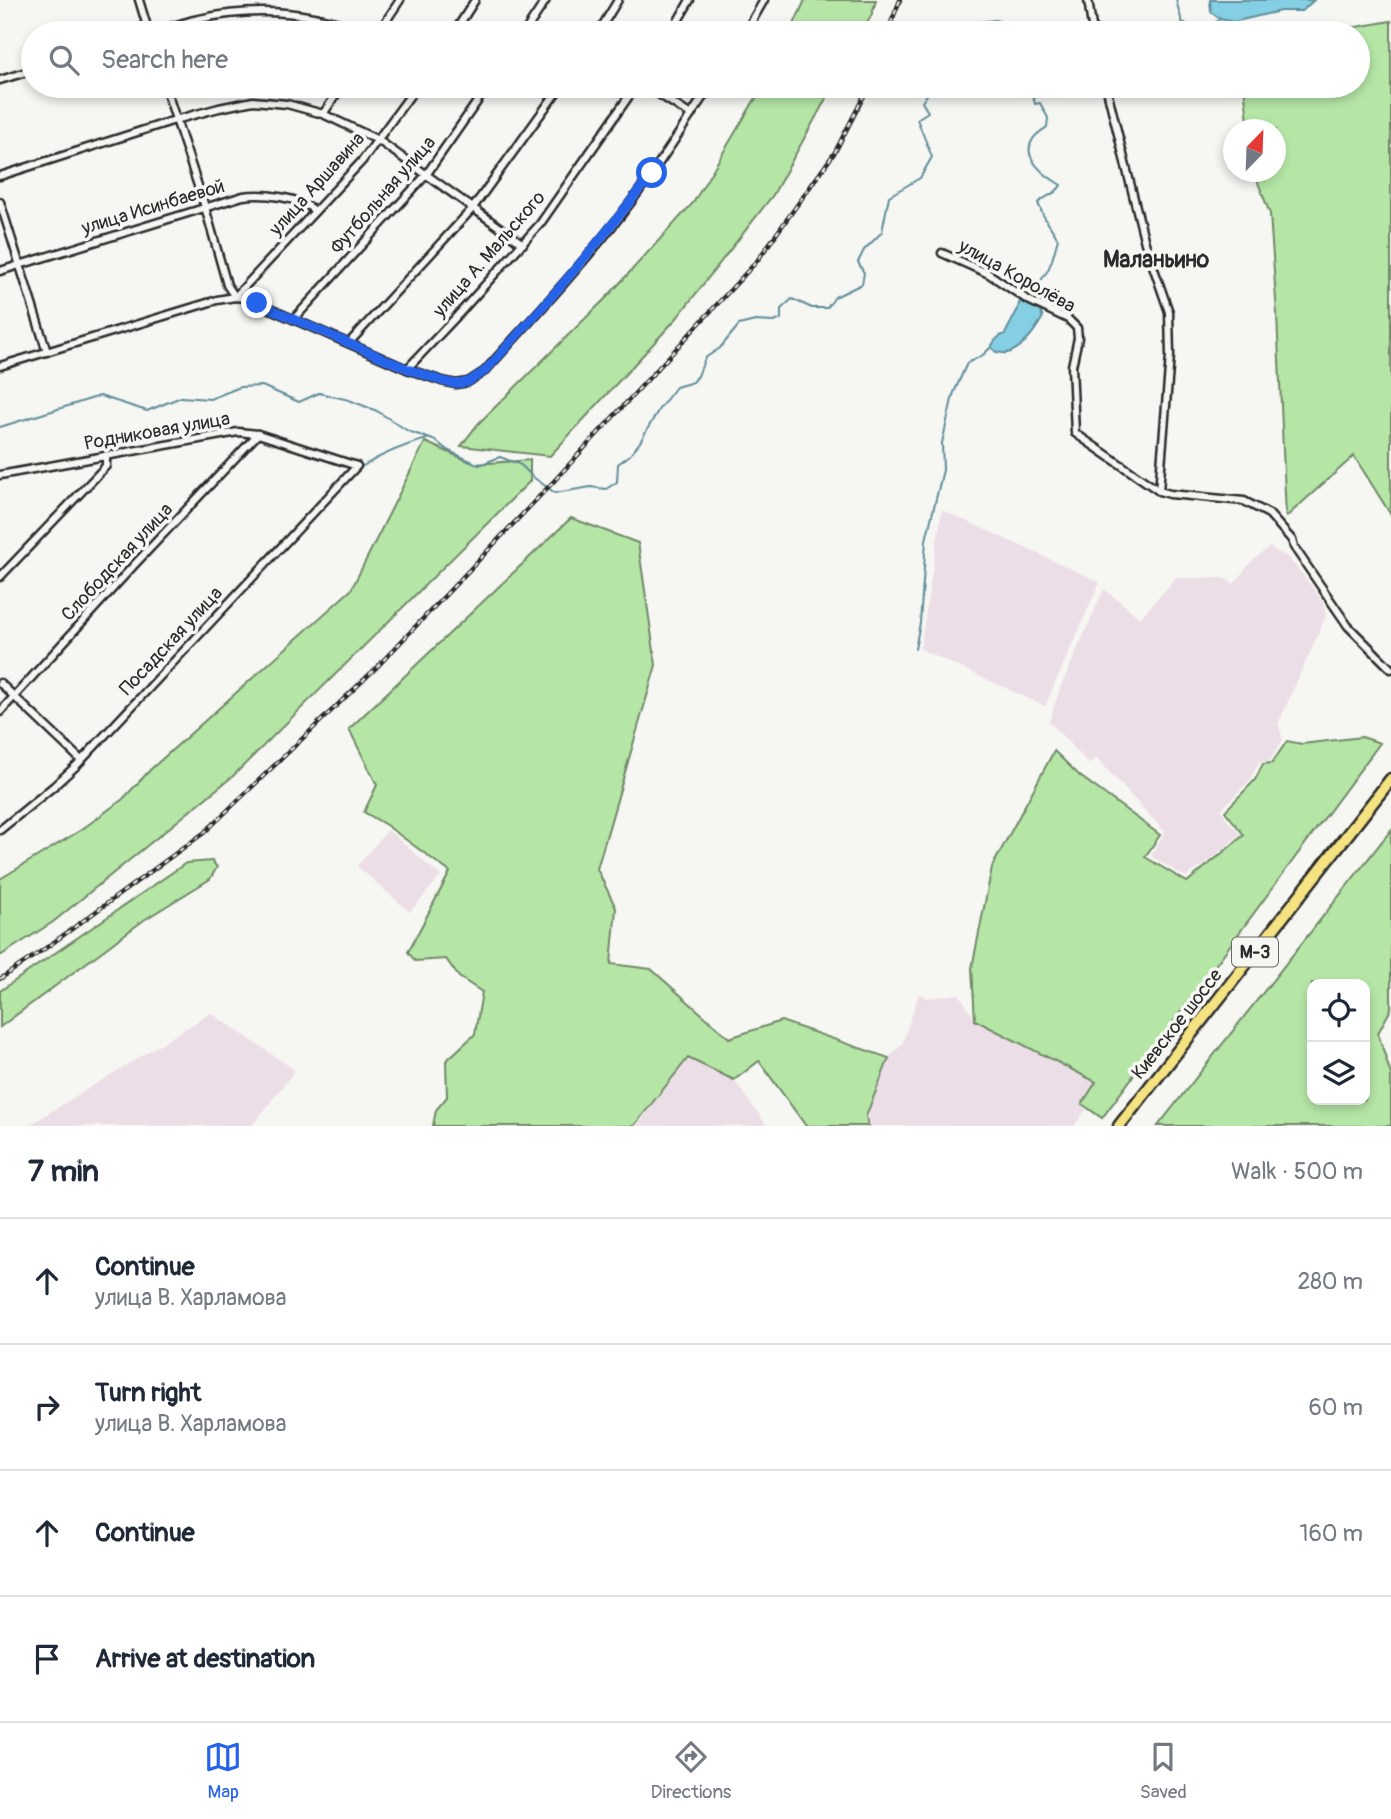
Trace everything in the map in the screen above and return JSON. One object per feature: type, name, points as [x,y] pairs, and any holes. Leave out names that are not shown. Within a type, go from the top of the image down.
[{"type":"highway","name":"Киевское шоссе","points":[[1119,1126],[1391,779]]},
{"type":"street","points":[[139,0],[147,21]]},
{"type":"street","points":[[386,21],[400,0]]},
{"type":"street","points":[[461,21],[475,0]]},
{"type":"street","points":[[532,21],[547,0]]},
{"type":"street","points":[[605,21],[618,0]]},
{"type":"street","points":[[678,21],[691,0]]},
{"type":"street","points":[[752,21],[764,0]]},
{"type":"street","points":[[1088,0],[1091,21]]},
{"type":"street","points":[[190,21],[240,11],[279,11],[331,21]]},
{"type":"street","points":[[0,80],[21,74]]},
{"type":"street","points":[[169,98],[205,207],[227,285],[235,297]]},
{"type":"street","points":[[323,114],[334,98]]},
{"type":"street","name":"улица Аршавина","points":[[235,297],[362,161],[408,98]]},
{"type":"street","name":"Футбольная улица","points":[[294,319],[426,174],[480,98]]},
{"type":"street","points":[[349,343],[472,209],[552,98]]},
{"type":"street","name":"улица А. Мальского","points":[[408,369],[540,224],[628,98]]},
{"type":"street","points":[[665,98],[691,115]]},
{"type":"street","points":[[0,366],[217,300],[235,297],[245,298],[408,369],[442,381],[456,384],[468,382],[485,371],[610,229],[652,173],[702,98]]},
{"type":"street","points":[[1109,98],[1145,243],[1169,312],[1170,356],[1159,491],[1170,495],[1244,501],[1269,514],[1292,540],[1294,547],[1348,626],[1391,669]]},
{"type":"street","points":[[0,176],[219,108],[253,101],[287,104],[323,114],[378,140],[523,244]]},
{"type":"street","name":"улица Исинбаевой","points":[[0,271],[243,196],[260,195],[299,202],[315,211]]},
{"type":"street","points":[[0,202],[47,352]]},
{"type":"street","name":"улица Королёва","points":[[942,253],[989,274],[1027,299],[1068,319],[1077,328],[1078,338],[1072,366],[1075,433],[1159,491]]},
{"type":"street","name":"Родниковая улица","points":[[0,475],[238,432],[258,434],[357,466]]},
{"type":"street","name":"Слободская улица","points":[[0,712],[258,434]]},
{"type":"street","points":[[0,577],[106,466],[106,455]]},
{"type":"street","name":"Посадская улица","points":[[0,830],[77,765],[357,466]]},
{"type":"street","points":[[0,682],[80,759]]},
{"type":"shaded area","points":[[942,510],[1100,582],[1045,706],[920,649]]},
{"type":"shaded area","points":[[1269,547],[1287,557],[1299,570],[1323,601],[1326,616],[1278,724],[1283,739],[1270,761],[1259,762],[1250,780],[1221,810],[1241,834],[1207,863],[1185,877],[1151,856],[1165,832],[1096,758],[1089,764],[1049,722],[1061,686],[1104,589],[1140,618],[1176,578],[1224,578],[1234,584],[1251,562]]},
{"type":"shaded area","points":[[388,830],[441,876],[410,912],[357,866]]},
{"type":"shaded area","points":[[919,994],[927,998],[959,994],[975,1020],[1097,1082],[1082,1104],[1086,1110],[1074,1126],[868,1126],[866,1116],[889,1058],[902,1044]]},
{"type":"shaded area","points":[[211,1013],[295,1070],[252,1126],[28,1126]]},
{"type":"shaded area","points":[[688,1058],[734,1080],[767,1126],[637,1126]]},
{"type":"green space","points":[[805,0],[876,0],[868,21],[795,21]]},
{"type":"green space","points":[[1391,21],[1391,515],[1354,456],[1286,517],[1270,214],[1258,182],[1286,182],[1286,119],[1248,119],[1245,98],[1370,98],[1370,25]]},
{"type":"green space","points":[[756,98],[826,98],[773,195],[676,319],[550,456],[461,446],[478,424],[608,296],[693,203]]},
{"type":"green space","points":[[425,442],[475,464],[530,460],[530,481],[233,776],[53,922],[0,956],[0,879],[81,830],[123,799],[151,769],[351,590]]},
{"type":"green space","points":[[571,518],[638,543],[656,665],[597,869],[616,908],[611,964],[651,969],[729,1038],[781,1021],[889,1058],[866,1116],[868,1126],[806,1126],[759,1061],[734,1080],[688,1058],[634,1126],[433,1126],[436,1110],[447,1097],[446,1061],[475,1034],[482,992],[459,977],[446,959],[415,961],[408,952],[450,872],[364,812],[377,785],[349,729]]},
{"type":"green space","points":[[1362,737],[1380,743],[1102,1118],[1082,1104],[1096,1082],[975,1020],[972,968],[992,867],[1054,751],[1080,776],[1160,835],[1145,857],[1187,882],[1244,835],[1225,811],[1255,780],[1263,764],[1272,763],[1287,741],[1302,744]]},
{"type":"green space","points":[[1391,830],[1391,1009],[1378,1033],[1391,1075],[1391,1126],[1158,1126]]},
{"type":"green space","points":[[212,861],[217,867],[210,879],[144,920],[0,1027],[0,991],[186,863]]},
{"type":"water","points":[[1210,0],[1314,0],[1302,11],[1280,11],[1237,21],[1220,19],[1211,12]]},
{"type":"water","points":[[1022,301],[1038,308],[1043,317],[1018,348],[1007,353],[996,352],[991,347],[1005,334]]},
{"type":"waterway","points":[[1176,0],[1182,21]]},
{"type":"waterway","points":[[0,427],[100,396],[147,411],[181,397],[210,399],[240,387],[262,386],[299,402],[319,393],[349,400],[377,411],[408,431],[436,441],[447,450],[479,465],[500,457],[521,465],[555,493],[591,487],[606,489],[617,482],[618,464],[630,455],[640,442],[659,409],[676,387],[693,382],[705,358],[720,348],[739,325],[781,319],[781,309],[792,299],[812,308],[827,308],[835,297],[862,284],[864,273],[858,262],[864,250],[882,232],[889,196],[920,178],[932,157],[917,119],[928,112],[922,102],[925,98]]},
{"type":"waterway","points":[[1034,98],[1035,104],[1040,103],[1048,118],[1047,127],[1033,139],[1030,146],[1032,160],[1061,185],[1038,203],[1058,239],[1052,260],[1034,300]]},
{"type":"waterway","points":[[915,649],[920,623],[926,540],[943,470],[942,443],[953,395],[967,363],[983,355],[991,347]]},
{"type":"waterway","points":[[363,466],[394,450],[427,439]]},
{"type":"railway","points":[[892,21],[900,0]]},
{"type":"railway","points":[[0,979],[205,832],[376,668],[554,481],[757,261],[835,152],[863,98]]},
{"type":"district","name":"Маланьино","points":[[1156,259]]},
{"type":"route","points":[[257,303],[408,369],[442,381],[456,384],[468,382],[485,371],[567,280],[652,173]]}]
